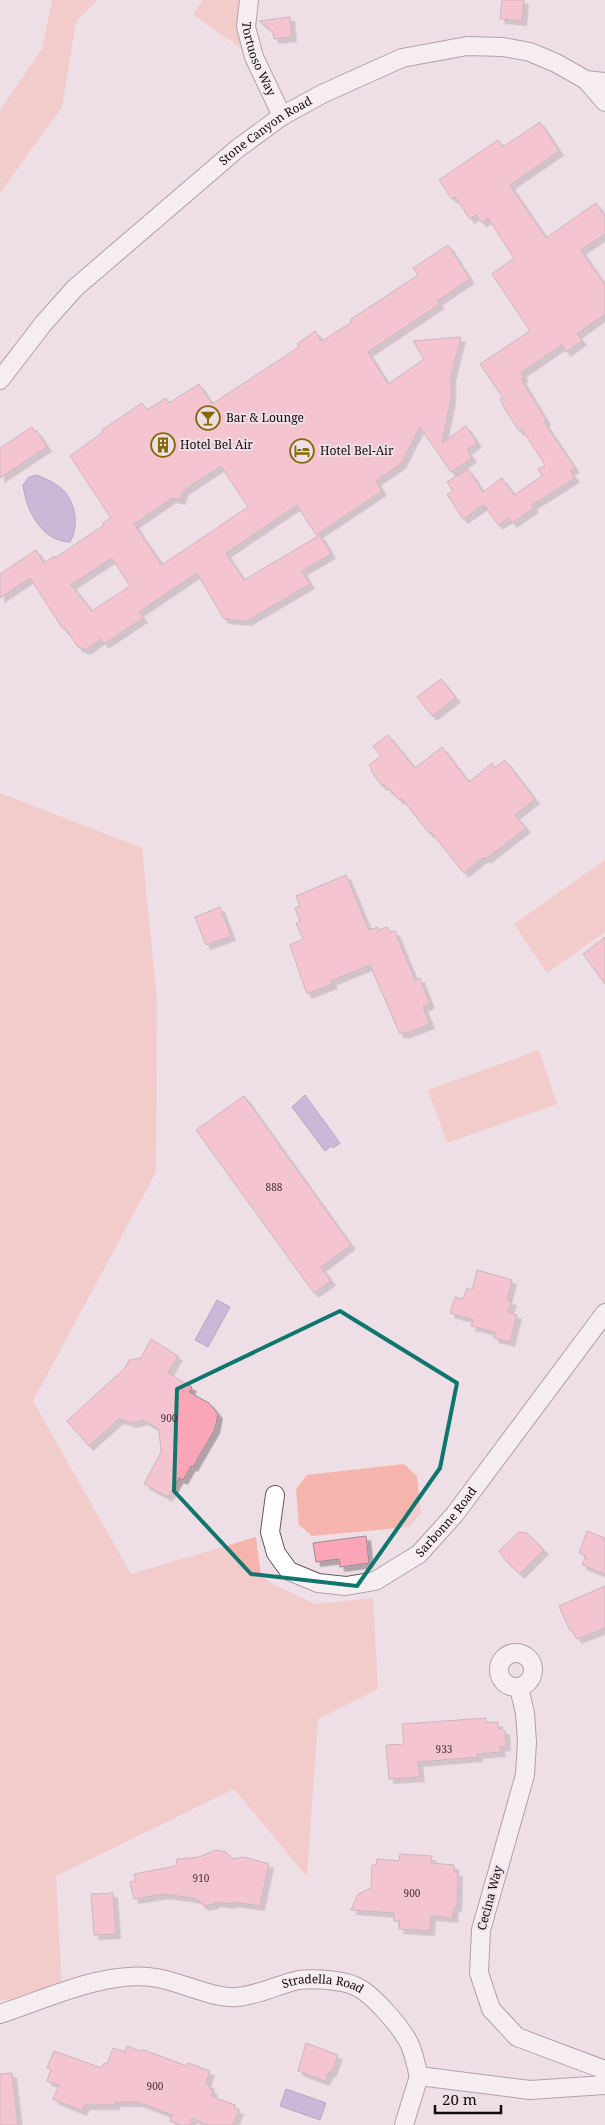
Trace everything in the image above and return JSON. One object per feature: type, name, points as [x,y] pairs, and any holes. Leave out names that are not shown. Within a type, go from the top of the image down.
[{"type":"street","name":"Tortuoso Way","points":[[248,0],[246,27],[254,57],[282,116]]},
{"type":"street","name":"Stone Canyon Road","points":[[0,380],[43,324],[75,288],[237,149],[282,116],[322,94],[402,58],[467,46],[503,47],[530,52],[556,63],[586,80],[605,82]]},
{"type":"street","points":[[586,80],[605,102]]},
{"type":"street","name":"Sarbonne Road","points":[[274,1495],[270,1532],[276,1553],[290,1571],[318,1583],[346,1586],[375,1582],[419,1554],[455,1514],[605,1313]]},
{"type":"street","name":"Cecina Way","points":[[519,1688],[525,1713],[527,1742],[525,1775],[481,1930],[479,1973],[492,2009],[517,2037],[605,2070]]},
{"type":"street","name":"Stradella Road","points":[[0,2014],[94,1982],[126,1976],[156,1978],[236,1997],[269,1991],[299,1980],[323,1980],[356,1986],[382,2006],[409,2044],[419,2076]]},
{"type":"street","points":[[404,2125],[419,2076],[530,2090],[605,2085]]},
{"type":"highlighted area","points":[[340,1311],[457,1383],[440,1468],[357,1586],[251,1574],[174,1491],[177,1389]]},
{"type":"shaded area","points":[[52,0],[98,0],[76,22],[62,107],[0,193],[0,110],[42,49]]},
{"type":"shaded area","points":[[203,0],[249,0],[254,57],[193,15]]},
{"type":"shaded area","points":[[37,475],[61,488],[71,502],[75,516],[75,530],[70,542],[51,536],[43,530],[32,514],[23,485],[29,477]]},
{"type":"shaded area","points":[[0,793],[142,848],[157,1001],[156,1172],[33,1401],[131,1574],[256,1537],[261,1576],[274,1585],[315,1604],[373,1598],[378,1689],[318,1719],[307,1877],[234,1789],[56,1876],[62,1993],[13,2010],[7,1999],[0,2001]]},
{"type":"shaded area","points":[[605,860],[605,932],[547,973],[514,924]]},
{"type":"shaded area","points":[[539,1050],[557,1104],[447,1143],[428,1090]]},
{"type":"shaded area","points":[[305,1095],[340,1143],[333,1148],[331,1146],[325,1151],[292,1107]]},
{"type":"shaded area","points":[[217,1300],[230,1307],[208,1347],[195,1340]]},
{"type":"shaded area","points":[[404,1464],[417,1476],[421,1513],[409,1527],[312,1536],[299,1525],[296,1489],[307,1475]]},
{"type":"shaded area","points":[[286,2089],[326,2103],[320,2120],[280,2106]]},
{"type":"building","points":[[502,0],[524,0],[522,21],[500,19]]},
{"type":"building","points":[[290,17],[292,37],[274,39],[273,32],[259,21]]},
{"type":"building","points":[[540,122],[559,151],[510,185],[546,238],[596,203],[605,217],[605,234],[581,250],[605,285],[605,314],[577,334],[582,341],[566,352],[562,345],[521,373],[524,377],[521,379],[546,420],[544,422],[575,468],[570,471],[575,478],[532,505],[534,508],[512,523],[509,518],[498,525],[484,505],[463,519],[447,494],[453,491],[447,482],[468,469],[483,492],[502,478],[514,495],[542,476],[538,469],[545,465],[522,429],[519,431],[500,399],[503,398],[480,364],[530,331],[492,274],[514,258],[488,218],[482,223],[476,215],[470,219],[455,197],[452,199],[439,180],[498,140],[503,147]]},
{"type":"building","name":"Hotel Bel Air","points":[[448,245],[470,279],[437,301],[440,304],[368,352],[388,384],[424,359],[413,341],[461,337],[451,377],[451,399],[442,443],[466,426],[477,443],[467,450],[472,458],[451,472],[420,427],[401,464],[376,481],[382,491],[316,535],[297,505],[226,553],[244,580],[320,535],[331,554],[302,571],[310,584],[247,621],[224,619],[197,573],[139,612],[143,618],[104,644],[101,639],[86,650],[78,647],[65,628],[63,629],[30,578],[0,598],[0,574],[36,550],[44,563],[54,556],[55,558],[104,525],[103,523],[111,518],[70,456],[103,432],[102,430],[142,403],[147,410],[166,398],[169,403],[199,384],[212,404],[299,347],[297,344],[315,331],[322,341],[352,322],[350,320],[418,275],[413,268]],"holes":[[[221,466],[248,507],[162,565],[134,524],[172,498],[181,500],[183,491]],[[112,558],[130,586],[92,611],[71,585]]]},
{"type":"building","points":[[32,427],[47,447],[0,478],[0,448]]},
{"type":"building","points":[[441,679],[456,698],[432,716],[417,697]]},
{"type":"building","points":[[388,735],[415,768],[442,747],[469,782],[492,763],[495,768],[505,760],[535,799],[515,815],[526,828],[486,859],[484,857],[464,873],[401,798],[399,800],[384,784],[382,786],[371,771],[372,769],[369,765],[381,756],[373,746]]},
{"type":"building","points":[[346,875],[369,930],[378,927],[379,930],[387,927],[390,932],[395,931],[415,980],[420,978],[430,1004],[423,1007],[430,1024],[400,1034],[370,965],[331,981],[333,984],[307,994],[290,945],[303,939],[296,923],[300,921],[295,908],[300,906],[296,896]]},
{"type":"building","points":[[220,907],[231,936],[206,945],[195,917]]},
{"type":"building","points":[[605,937],[605,984],[583,954]]},
{"type":"building","points":[[244,1096],[351,1245],[321,1267],[331,1281],[314,1293],[196,1130]]},
{"type":"building","points":[[477,1270],[512,1280],[507,1300],[512,1301],[508,1312],[517,1315],[510,1342],[494,1338],[495,1332],[471,1326],[473,1320],[450,1313],[455,1297],[463,1299],[467,1288],[472,1290]]},
{"type":"building","points":[[151,1339],[178,1356],[168,1373],[192,1387],[189,1392],[209,1403],[218,1414],[215,1429],[193,1467],[191,1466],[183,1480],[179,1478],[168,1497],[144,1484],[161,1452],[159,1429],[143,1420],[133,1423],[119,1419],[89,1446],[67,1421],[125,1368],[129,1360],[141,1358]]},
{"type":"building","points":[[587,1531],[605,1538],[605,1574],[582,1565],[586,1556],[579,1553]]},
{"type":"building","points":[[519,1532],[527,1533],[544,1550],[520,1574],[505,1560],[499,1551]]},
{"type":"building","points":[[366,1536],[369,1563],[340,1567],[339,1559],[316,1562],[313,1543]]},
{"type":"building","points":[[605,1586],[605,1628],[577,1639],[572,1630],[570,1631],[559,1606]]},
{"type":"building","points":[[486,1718],[486,1723],[498,1722],[498,1728],[505,1731],[506,1746],[500,1747],[501,1752],[477,1754],[478,1757],[418,1762],[420,1777],[389,1779],[386,1745],[404,1744],[402,1724]]},
{"type":"building","points":[[216,1850],[226,1852],[233,1859],[244,1857],[269,1864],[260,1906],[232,1902],[231,1904],[215,1902],[214,1904],[204,1906],[197,1899],[165,1894],[134,1899],[130,1882],[135,1881],[134,1874],[176,1866],[177,1859],[199,1857]]},
{"type":"building","points":[[400,1854],[432,1856],[431,1863],[454,1865],[454,1872],[458,1872],[457,1907],[454,1907],[453,1918],[431,1916],[430,1931],[399,1929],[400,1921],[394,1921],[394,1913],[351,1910],[358,1894],[371,1888],[372,1865],[376,1865],[377,1859],[399,1861]]},
{"type":"building","points":[[113,1893],[116,1934],[94,1935],[91,1894]]},
{"type":"building","points":[[306,2043],[338,2055],[331,2073],[329,2072],[325,2081],[298,2071]]},
{"type":"building","points":[[127,2046],[140,2051],[144,2050],[187,2066],[188,2063],[210,2071],[206,2083],[213,2090],[211,2096],[235,2105],[234,2108],[239,2110],[233,2125],[208,2125],[192,2118],[190,2125],[181,2125],[170,2121],[172,2115],[138,2102],[115,2102],[115,2105],[85,2105],[82,2111],[53,2099],[59,2085],[47,2081],[51,2069],[47,2068],[54,2051],[102,2068],[104,2063],[107,2064],[113,2048],[125,2052]]},
{"type":"building","points":[[12,2073],[18,2125],[0,2125],[0,2074]]},
{"type":"place","name":"Bar & Lounge","points":[[208,418]]},
{"type":"place","name":"Hotel Bel Air","points":[[163,445]]},
{"type":"place","name":"Hotel Bel-Air","points":[[302,451]]}]
